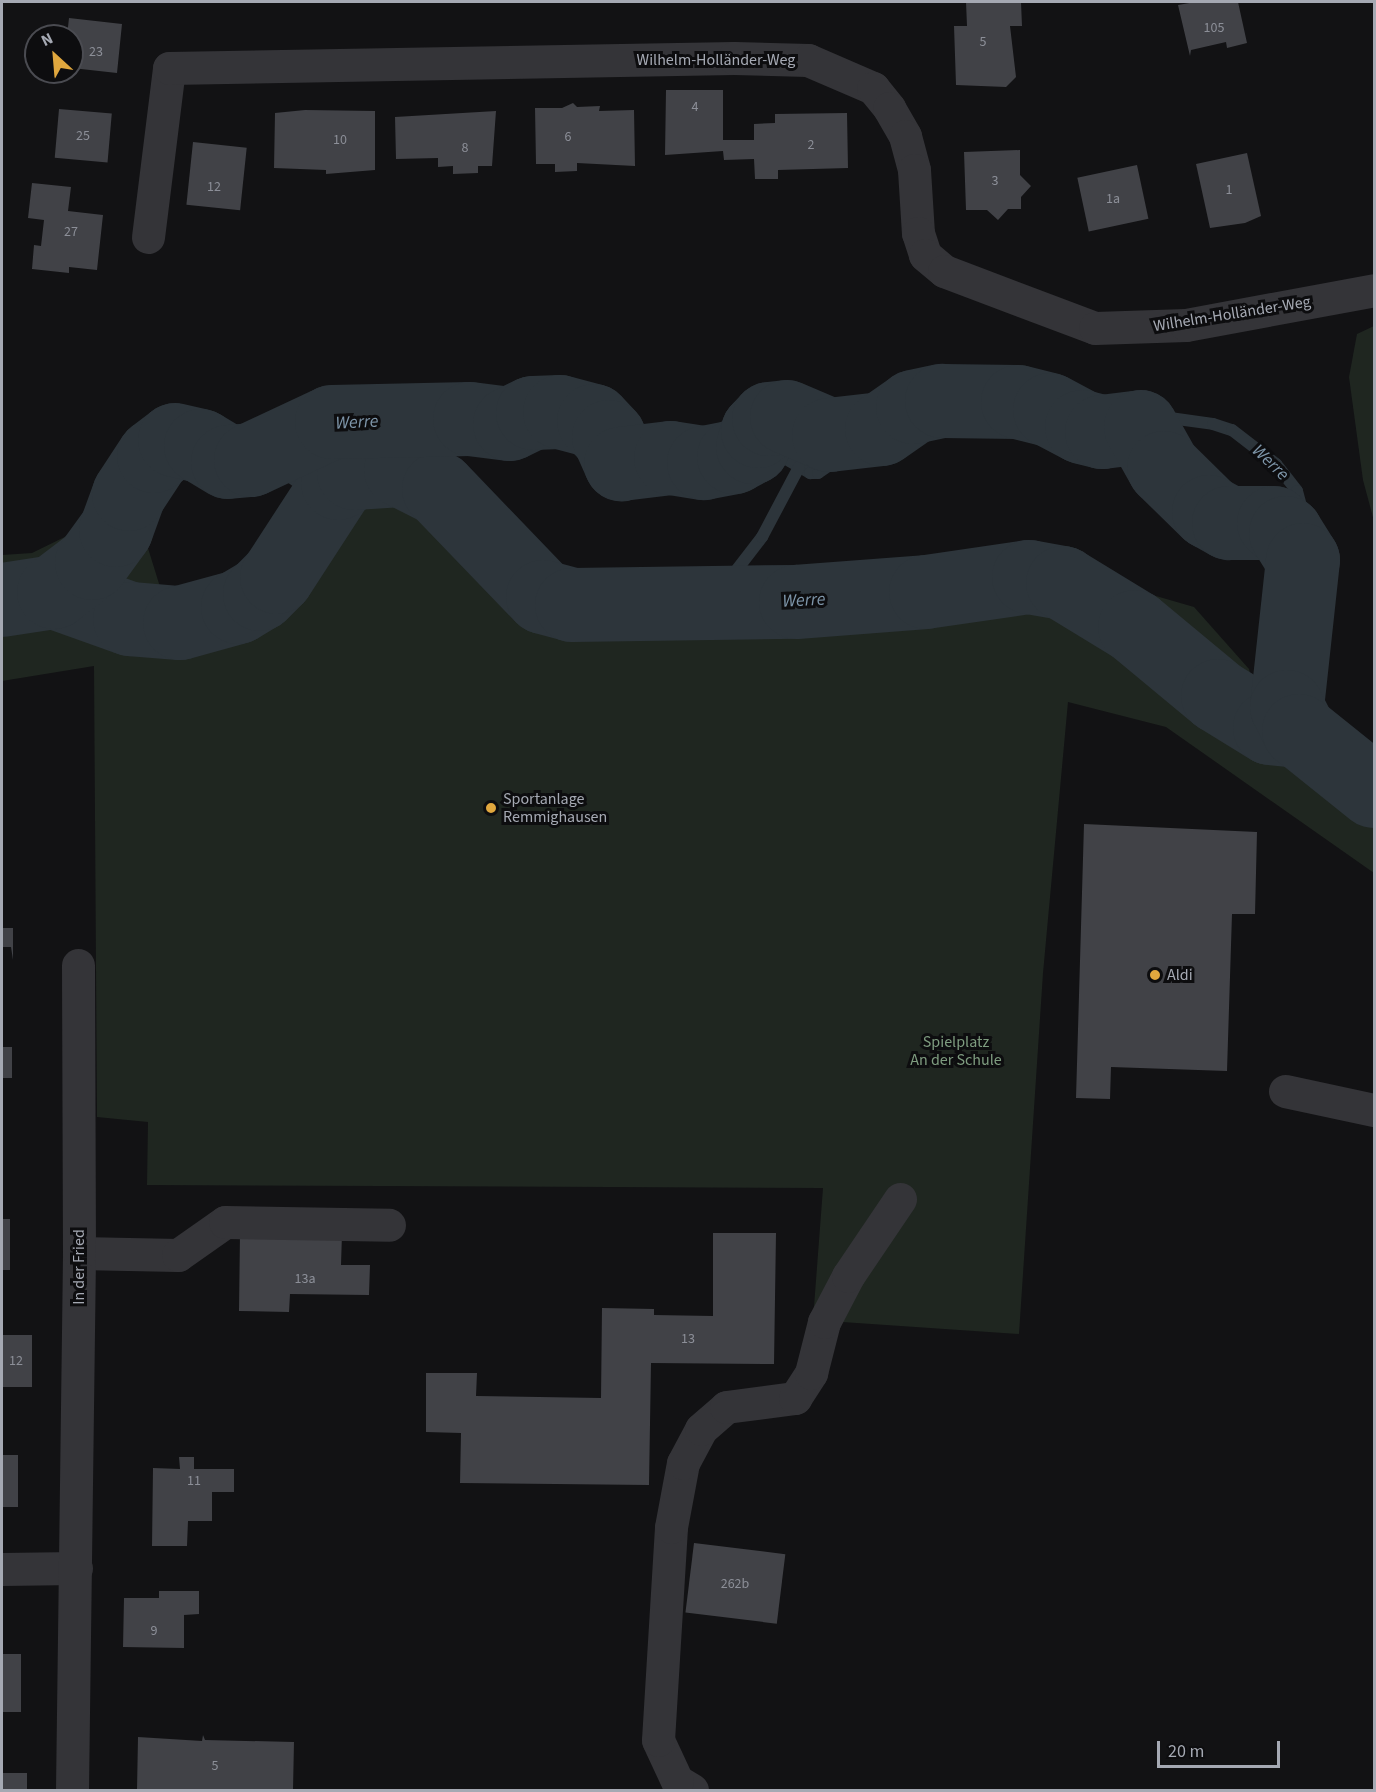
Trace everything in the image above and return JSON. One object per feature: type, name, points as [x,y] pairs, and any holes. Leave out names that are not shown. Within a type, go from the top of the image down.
[{"type":"street","name":"Wilhelm-Holländer-Weg","points":[[148,237],[169,68],[722,58],[808,60],[873,88],[889,108],[905,136],[915,170],[918,233],[926,255],[944,271],[1095,328],[1186,325],[1374,290]]},
{"type":"street","name":"In der Fried","points":[[72,1791],[79,1253],[78,965]]},
{"type":"street","points":[[1285,1090],[1374,1110]]},
{"type":"street","points":[[692,1791],[677,1781],[658,1740],[671,1527],[682,1463],[701,1429],[726,1407],[795,1398],[811,1373],[824,1322],[848,1276],[900,1199]]},
{"type":"street","points":[[79,1253],[178,1255],[225,1222],[389,1225]]},
{"type":"street","points":[[2,1569],[76,1568]]},
{"type":"green space","points":[[1374,326],[1374,521],[1363,480],[1349,377],[1357,334]]},
{"type":"green space","name":"Sportanlage Remmighausen","points":[[328,454],[432,457],[564,581],[1111,583],[1194,607],[1249,669],[1272,751],[1330,774],[1374,803],[1374,873],[1166,727],[1068,702],[1043,973],[1019,1334],[813,1320],[823,1188],[147,1185],[148,1122],[97,1117],[94,666],[2,681],[2,555],[32,553],[134,503],[161,590],[219,598]]},
{"type":"building","points":[[966,2],[1021,2],[1022,26],[1010,26],[1016,77],[1006,87],[956,85],[954,26],[967,26]]},
{"type":"building","points":[[1195,2],[1238,2],[1247,43],[1227,48],[1226,42],[1191,50],[1190,56],[1178,5]]},
{"type":"building","points":[[69,18],[122,24],[117,73],[84,69],[84,24],[68,24]]},
{"type":"building","points":[[666,90],[723,90],[723,140],[754,140],[754,124],[775,123],[775,114],[847,113],[848,168],[778,170],[778,179],[755,179],[754,159],[724,160],[723,151],[665,155]]},
{"type":"building","points":[[573,103],[577,107],[600,106],[599,111],[634,110],[635,166],[577,163],[577,171],[555,172],[555,164],[536,164],[535,108],[562,108]]},
{"type":"building","points":[[59,109],[112,114],[108,162],[55,158]]},
{"type":"building","points":[[305,110],[375,111],[375,170],[326,174],[326,170],[274,168],[275,113]]},
{"type":"building","points":[[496,111],[492,166],[478,166],[478,173],[453,174],[453,166],[438,167],[438,158],[396,159],[395,117]]},
{"type":"building","points":[[193,142],[247,148],[240,210],[186,205]]},
{"type":"building","points":[[1020,150],[1020,175],[1031,186],[1021,197],[1021,209],[1008,209],[998,220],[987,210],[966,210],[964,152]]},
{"type":"building","points":[[1247,153],[1261,216],[1245,223],[1210,228],[1196,164]]},
{"type":"building","points":[[1137,165],[1148,219],[1089,231],[1077,178]]},
{"type":"building","points":[[32,183],[71,187],[68,211],[103,215],[97,270],[69,267],[69,273],[32,269],[34,245],[41,246],[44,220],[28,218]]},
{"type":"building","name":"Aldi","points":[[1084,824],[1257,832],[1255,914],[1232,914],[1227,1071],[1111,1067],[1110,1099],[1076,1098]]},
{"type":"building","points":[[2,928],[13,928],[13,960],[11,947],[2,947]]},
{"type":"building","points":[[2,1047],[12,1047],[12,1078],[2,1078]]},
{"type":"building","points":[[2,1219],[10,1219],[10,1270],[2,1270]]},
{"type":"building","points":[[240,1233],[342,1234],[341,1265],[370,1265],[369,1295],[290,1294],[289,1312],[239,1311]]},
{"type":"building","points":[[713,1233],[776,1233],[774,1364],[651,1363],[649,1485],[460,1483],[461,1433],[426,1432],[426,1373],[477,1373],[476,1396],[601,1398],[602,1308],[654,1309],[654,1315],[713,1316]]},
{"type":"building","points":[[2,1335],[32,1335],[32,1387],[2,1387]]},
{"type":"building","points":[[2,1455],[18,1455],[18,1507],[2,1507]]},
{"type":"building","points":[[179,1457],[194,1457],[194,1469],[234,1469],[234,1492],[212,1492],[212,1521],[188,1521],[187,1546],[152,1546],[153,1468],[180,1469]]},
{"type":"building","points":[[694,1543],[785,1554],[777,1624],[685,1612]]},
{"type":"building","points":[[159,1591],[199,1591],[199,1614],[184,1615],[184,1648],[123,1647],[124,1598],[159,1598]]},
{"type":"building","points":[[2,1654],[21,1654],[21,1712],[2,1712]]},
{"type":"building","points":[[203,1735],[205,1740],[294,1742],[293,1790],[137,1790],[138,1737],[202,1741]]},
{"type":"building","points":[[2,1773],[27,1773],[27,1790],[2,1790]]},
{"type":"waterway","name":"Werre","points":[[2,600],[54,592],[92,563],[116,530],[129,494],[154,456],[175,440],[201,446],[228,462],[251,460],[332,422],[470,419],[510,424],[533,413],[560,412],[594,421],[609,437],[621,464],[671,458],[704,463],[734,457],[753,447],[758,431],[769,419],[787,417],[829,435],[882,429],[913,407],[942,401],[1018,402],[1050,410],[1082,427],[1102,432],[1141,427],[1164,468],[1209,512],[1229,523],[1274,523],[1286,533],[1303,560],[1287,707],[1299,731],[1374,791]]},
{"type":"waterway","name":"Werre","points":[[1141,427],[1170,418],[1213,424],[1232,430],[1276,464],[1297,491],[1302,510],[1303,560]]},
{"type":"waterway","name":"Werre","points":[[753,447],[774,452],[810,473],[818,473],[882,429]]},
{"type":"waterway","name":"Werre","points":[[260,456],[325,501]]},
{"type":"waterway","points":[[703,604],[722,589],[762,537],[799,467]]},
{"type":"waterway","name":"Werre","points":[[54,592],[130,619],[180,623],[238,607],[260,594],[277,577],[338,483],[354,473],[401,470],[439,489],[543,597],[572,605],[796,602],[926,592],[1029,577],[1063,583],[1135,627],[1218,696],[1270,728],[1299,731]]},
{"type":"place","name":"Sportanlage Remmighausen","points":[[491,808]]},
{"type":"place","name":"Aldi","points":[[1155,975]]},
{"type":"park label","name":"Spielplatz An der Schule","points":[[956,1051]]}]
